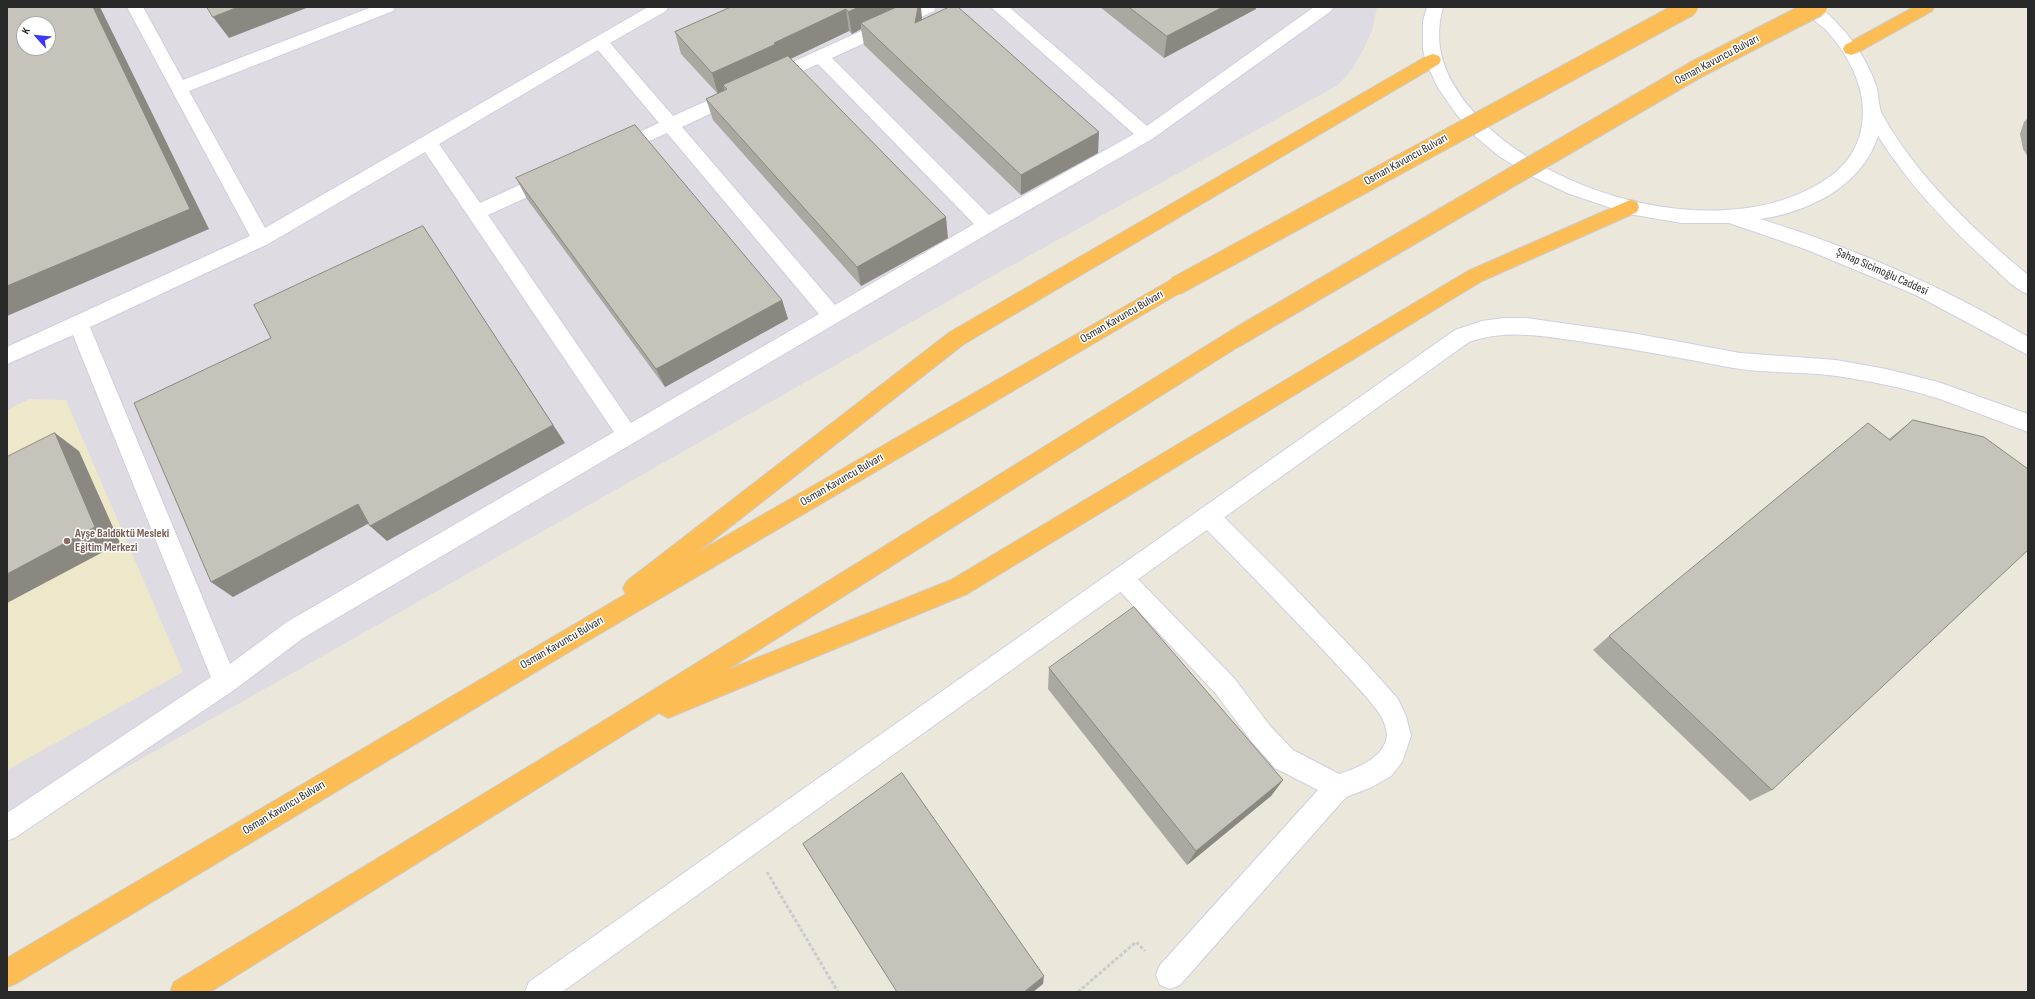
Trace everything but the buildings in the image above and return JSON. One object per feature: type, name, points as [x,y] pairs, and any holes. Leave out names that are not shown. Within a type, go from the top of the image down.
[{"type":"highway","name":"Osman Kavuncu Bulvarı","points":[[7,973],[566,641],[1176,286],[1689,7]]},
{"type":"highway","name":"Osman Kavuncu Bulvarı","points":[[184,992],[614,728],[1234,339],[1697,69],[1818,7]]},
{"type":"highway","points":[[1851,49],[1926,7]]},
{"type":"highway","points":[[566,641],[958,338],[1433,60]]},
{"type":"highway","points":[[614,728],[959,587],[1475,276],[1630,207]]},
{"type":"street","points":[[135,7],[261,238]]},
{"type":"street","points":[[179,88],[387,7]]},
{"type":"street","points":[[7,356],[261,238],[660,7]]},
{"type":"street","points":[[598,157],[928,7]]},
{"type":"street","points":[[999,7],[1146,135]]},
{"type":"street","points":[[7,828],[225,682],[295,630],[832,315],[1146,135],[1325,7]]},
{"type":"street","points":[[1431,10],[1429,38],[1433,60],[1449,95],[1474,124],[1520,162],[1572,188],[1630,207],[1679,215],[1727,217],[1768,212],[1804,200],[1834,184],[1855,164],[1869,140],[1873,114],[1868,81],[1851,49],[1824,18],[1810,7]]},
{"type":"street","points":[[600,42],[832,315]]},
{"type":"street","points":[[820,56],[988,225]]},
{"type":"street","points":[[1873,114],[1908,168],[1931,196],[1979,245],[2028,286]]},
{"type":"street","points":[[428,142],[628,435]]},
{"type":"street","points":[[476,213],[562,174]]},
{"type":"street","name":"Şahap Sicimoğlu Caddesi","points":[[1727,217],[1824,247],[1873,267],[1964,311],[2028,347]]},
{"type":"street","points":[[78,323],[225,682]]},
{"type":"street","points":[[539,992],[1462,336],[1482,330],[1504,326],[1526,326],[1632,341],[1740,361],[1787,362],[1858,372],[1938,390],[2028,423]]},
{"type":"street","points":[[1170,975],[1338,787],[1363,778],[1382,767],[1395,747],[1399,736],[1397,724],[1389,707],[1359,672],[1277,585],[1208,516]]},
{"type":"street","points":[[1122,578],[1224,686],[1284,759],[1338,787]]},
{"type":"path","points":[[749,843],[797,920],[838,992]]},
{"type":"path","points":[[1078,992],[1136,942],[1170,975]]},
{"type":"shaded area","points":[[7,7],[1377,7],[1372,31],[1363,50],[1353,68],[1338,85],[998,273],[7,835]]},
{"type":"shaded area","name":"Ayşe Baldöktü Mesleki Eğitim Merkezi","points":[[29,399],[66,400],[183,672],[7,770],[7,410]]},
{"type":"place","name":"Ayşe Baldöktü Mesleki Eğitim Merkezi","points":[[67,541]]}]
